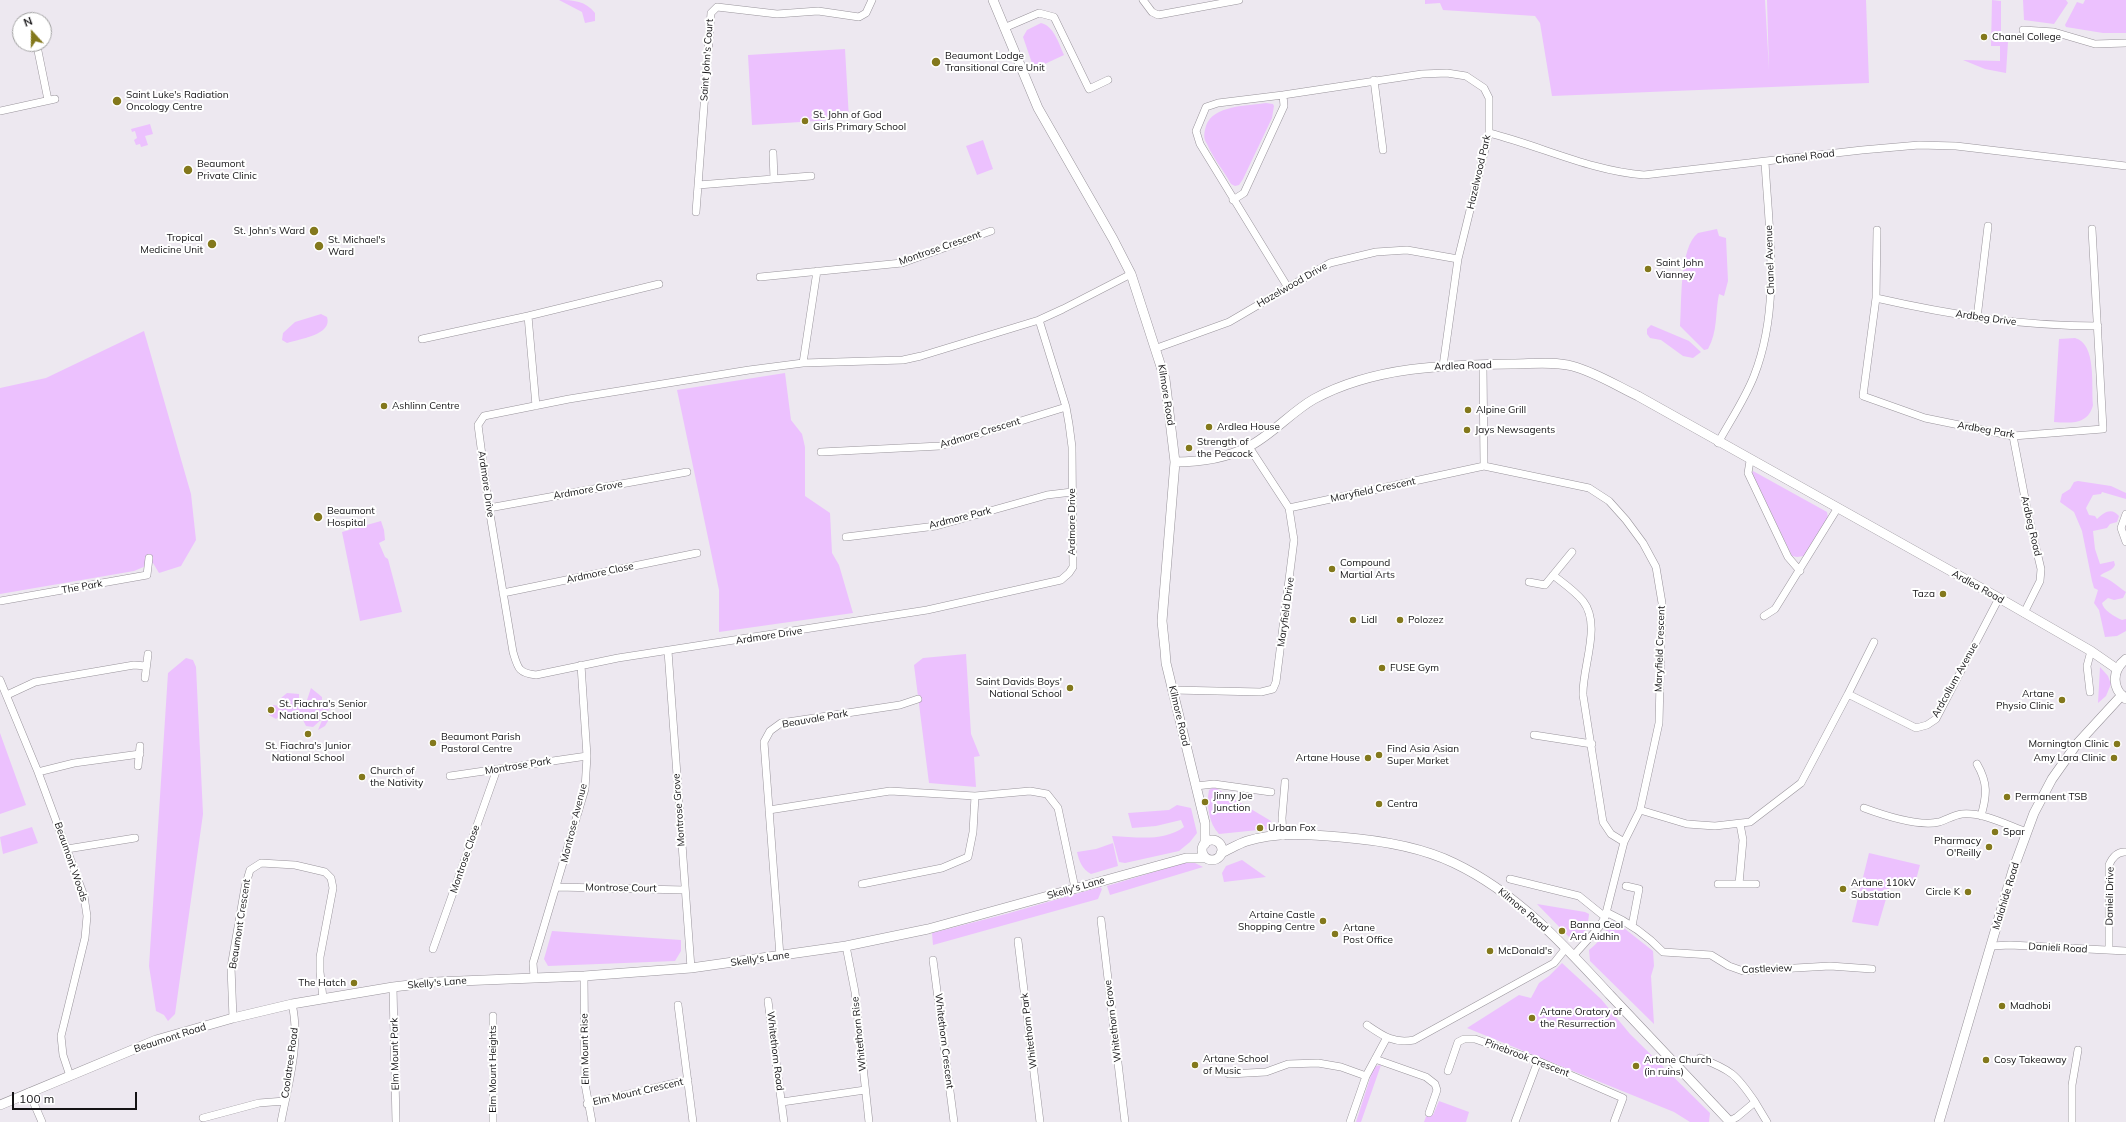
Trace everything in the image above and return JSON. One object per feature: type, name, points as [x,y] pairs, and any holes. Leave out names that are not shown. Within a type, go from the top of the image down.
[{"type":"street","name":"Saint John's Court","points":[[696,212],[711,14],[717,7],[778,14],[818,11],[859,17],[866,12],[872,0]]},
{"type":"street","name":"Kilmore Road","points":[[993,0],[1038,108],[1113,239],[1131,274],[1157,348],[1165,379],[1175,462],[1162,621],[1166,663],[1205,823],[1204,845]]},
{"type":"street","points":[[1144,0],[1152,12],[1158,14],[1239,0]]},
{"type":"street","points":[[1004,28],[1039,13],[1054,17],[1089,89],[1108,80]]},
{"type":"street","points":[[2023,30],[2054,32],[2095,44],[2126,43]]},
{"type":"street","points":[[0,111],[52,99],[39,52]]},
{"type":"street","name":"Hazelwood Park","points":[[1288,286],[1233,200],[1200,144],[1196,131],[1206,107],[1218,103],[1283,95],[1374,80],[1422,74],[1447,73],[1466,76],[1484,88],[1489,98],[1489,134],[1458,259],[1442,366]]},
{"type":"street","points":[[1374,80],[1383,150]]},
{"type":"street","points":[[1233,200],[1244,192],[1284,106],[1283,95]]},
{"type":"street","name":"Chanel Road","points":[[1489,134],[1580,162],[1627,174],[1662,175],[1862,150],[1919,145],[1956,146],[2126,166]]},
{"type":"street","points":[[773,153],[774,179]]},
{"type":"street","name":"Chanel Avenue","points":[[1718,443],[1754,377],[1761,355],[1770,314],[1772,277],[1765,162]]},
{"type":"street","points":[[698,185],[811,176]]},
{"type":"street","points":[[1977,318],[1988,226]]},
{"type":"street","name":"Ardbeg Park","points":[[1877,230],[1876,298],[1863,396],[1925,418],[2013,436],[2103,429],[2092,229]]},
{"type":"street","name":"Montrose Crescent","points":[[760,277],[902,263],[991,231]]},
{"type":"street","name":"Hazelwood Drive","points":[[1157,348],[1230,322],[1288,286],[1330,263],[1376,252],[1407,250],[1458,259]]},
{"type":"street","points":[[803,363],[817,272]]},
{"type":"street","name":"Ardmore Drive","points":[[1039,320],[1066,407],[1072,447],[1073,567],[1061,580],[927,610],[581,665],[536,675],[526,674],[519,670],[513,652],[489,508],[478,425],[484,416],[536,406],[803,363],[903,360],[943,350],[1039,320],[1131,274]]},
{"type":"street","points":[[422,339],[528,316],[659,284]]},
{"type":"street","name":"Ardbeg Drive","points":[[1876,298],[1924,309],[1977,318],[2047,326],[2098,326]]},
{"type":"street","points":[[528,316],[536,406]]},
{"type":"street","name":"Ardlea Road","points":[[1175,462],[1210,459],[1249,447],[1314,399],[1349,384],[1398,370],[1442,366],[1553,363],[1582,369],[1638,396],[1837,510],[1999,598],[2117,669]]},
{"type":"street","points":[[1483,365],[1484,466]]},
{"type":"street","name":"Ardmore Crescent","points":[[821,452],[940,446],[1066,407]]},
{"type":"street","name":"Ardbeg Road","points":[[2013,436],[2028,514],[2041,569],[2040,581],[2024,613]]},
{"type":"street","name":"Maryfield Drive","points":[[1173,690],[1261,692],[1270,690],[1275,686],[1294,540],[1289,508],[1249,447]]},
{"type":"street","points":[[1750,460],[1748,473],[1788,557],[1800,571]]},
{"type":"street","name":"Maryfield Crescent","points":[[1289,508],[1484,466],[1589,488],[1609,501],[1626,520],[1643,543],[1656,566],[1662,603],[1658,723],[1640,810],[1624,842],[1605,915],[1600,926],[1574,955]]},
{"type":"street","name":"Ardmore Grove","points":[[489,508],[687,472]]},
{"type":"street","name":"Ardmore Park","points":[[846,537],[936,526],[1047,495],[1072,492]]},
{"type":"street","points":[[1764,616],[1775,609],[1837,510]]},
{"type":"street","points":[[2126,514],[2121,528],[2126,542]]},
{"type":"street","points":[[1529,582],[1545,584],[1572,552]]},
{"type":"street","name":"Ardmore Close","points":[[503,593],[697,553]]},
{"type":"street","name":"The Park","points":[[0,601],[147,575],[149,558]]},
{"type":"street","points":[[1553,574],[1582,600],[1586,606],[1592,623],[1583,685],[1603,822],[1610,834],[1624,842]]},
{"type":"street","name":"Ardcollum Avenue","points":[[1848,694],[1916,728],[1927,725],[1936,719],[1999,598]]},
{"type":"street","points":[[1640,810],[1687,824],[1715,826],[1750,822],[1800,783],[1874,642]]},
{"type":"street","name":"Montrose Grove","points":[[668,651],[691,968]]},
{"type":"street","points":[[2090,692],[2086,666],[2091,652]]},
{"type":"street","points":[[145,678],[148,654]]},
{"type":"street","points":[[2124,697],[2115,684],[2117,669],[2126,659]]},
{"type":"street","points":[[6,695],[35,682],[134,665],[146,666]]},
{"type":"street","name":"Montrose Avenue","points":[[534,977],[533,963],[557,887],[585,789],[587,756],[581,665]]},
{"type":"street","name":"Beaumont Woods","points":[[0,680],[68,849],[84,896],[87,916],[85,938],[61,1036],[63,1055],[70,1076]]},
{"type":"street","name":"Malahide Road","points":[[1939,1122],[1991,946],[2034,813],[2052,780],[2076,745],[2124,697]]},
{"type":"street","name":"Beauvale Park","points":[[780,956],[764,742],[770,731],[781,723],[900,705],[918,699]]},
{"type":"street","points":[[1534,735],[1592,744]]},
{"type":"street","points":[[138,766],[140,746]]},
{"type":"street","points":[[38,772],[74,763],[140,754]]},
{"type":"street","name":"Montrose Park","points":[[450,776],[587,756]]},
{"type":"street","points":[[1977,764],[1985,778],[1985,803],[1981,816]]},
{"type":"street","name":"Montrose Close","points":[[433,949],[497,769]]},
{"type":"street","points":[[1283,836],[1282,818],[1285,782]]},
{"type":"street","points":[[1196,786],[1214,784],[1271,792]]},
{"type":"street","points":[[769,810],[890,791],[975,796],[1030,791],[1047,794],[1058,808],[1075,888]]},
{"type":"street","points":[[862,884],[942,868],[968,856],[973,832],[975,796]]},
{"type":"street","points":[[1864,808],[1881,814],[1927,824],[1939,822],[1962,814],[1981,816],[2027,832]]},
{"type":"street","name":"Kilmore Road","points":[[1205,823],[1217,842],[1245,842],[1283,836],[1324,836],[1366,840],[1408,847],[1441,858],[1479,877],[1506,895],[1534,918],[1574,955],[1729,1122]]},
{"type":"street","points":[[1739,884],[1742,840],[1740,824]]},
{"type":"street","points":[[68,849],[135,838]]},
{"type":"street","points":[[1211,840],[1217,842],[1222,848],[1221,853],[1215,860],[1205,858],[1202,851],[1204,845],[1211,840]]},
{"type":"street","name":"Kilmore Road","points":[[1221,853],[1245,842]]},
{"type":"street","name":"Skelly's Lane","points":[[1186,858],[1204,845]]},
{"type":"street","name":"Danieli Drive","points":[[2109,950],[2109,865],[2113,857],[2122,852],[2126,852]]},
{"type":"street","name":"Skelly's Lane","points":[[323,998],[393,987],[471,980],[584,976],[691,968],[846,946],[928,929],[1186,858],[1205,858]]},
{"type":"street","name":"Beaumont Crescent","points":[[233,1018],[231,966],[244,894],[250,870],[262,863],[295,866],[325,872],[331,878],[333,888],[320,956],[323,998]]},
{"type":"street","name":"Castleview","points":[[1510,879],[1579,896],[1605,915],[1632,926],[1652,940],[1663,952],[1711,955],[1729,966],[1743,971],[1830,966],[1872,969]]},
{"type":"street","points":[[1718,884],[1756,884]]},
{"type":"street","points":[[1626,886],[1639,890],[1632,926]]},
{"type":"street","name":"Montrose Court","points":[[557,887],[685,890]]},
{"type":"street","name":"Whitethorn Grove","points":[[1101,920],[1125,1122]]},
{"type":"street","name":"Whitethorn Park","points":[[1018,940],[1040,1122]]},
{"type":"street","name":"Danieli Road","points":[[1991,946],[2010,945],[2126,951]]},
{"type":"street","name":"Whitethorn Rise","points":[[846,946],[855,992],[869,1122]]},
{"type":"street","points":[[1367,1025],[1386,1038],[1404,1042],[1434,1030],[1554,963],[1566,948]]},
{"type":"street","name":"Whitethorn Crescent","points":[[933,960],[954,1122]]},
{"type":"street","name":"Elm Mount Rise","points":[[584,976],[585,1084],[587,1104],[592,1122]]},
{"type":"street","name":"Elm Mount Park","points":[[393,987],[396,1122]]},
{"type":"street","name":"Beaumont Road","points":[[0,1105],[156,1040],[233,1018],[323,998]]},
{"type":"street","name":"Whitethorn Road","points":[[768,1000],[784,1122]]},
{"type":"street","name":"Coolatree Road","points":[[281,1122],[296,1021],[292,1004]]},
{"type":"street","name":"Elm Mount Crescent","points":[[678,1005],[693,1122]]},
{"type":"street","name":"Elm Mount Heights","points":[[493,1016],[493,1122]]},
{"type":"street","points":[[1350,1122],[1366,1076],[1386,1038]]},
{"type":"street","name":"Pinebrook Crescent","points":[[1448,1071],[1456,1045],[1458,1042],[1467,1038],[1508,1050],[1538,1061],[1624,1098],[1614,1122]]},
{"type":"street","points":[[2072,1122],[2072,1085],[2078,1050]]},
{"type":"street","points":[[1700,1058],[1723,1067],[1738,1077],[1767,1122]]},
{"type":"street","points":[[1375,1059],[1432,1080],[1437,1090],[1429,1113]]},
{"type":"street","points":[[1515,1122],[1538,1061]]},
{"type":"street","points":[[1229,1074],[1266,1072],[1288,1064],[1318,1063],[1341,1067],[1366,1076]]},
{"type":"street","name":"Elm Mount Crescent","points":[[587,1104],[688,1080]]},
{"type":"street","name":"Whitethorn Road","points":[[782,1102],[865,1090]]},
{"type":"street","points":[[30,1092],[42,1122]]},
{"type":"street","points":[[203,1118],[259,1103],[285,1101]]},
{"type":"street","points":[[1729,1122],[1737,1118],[1755,1102]]},
{"type":"shaded area","points":[[559,0],[579,2],[588,6],[595,13],[595,21],[585,23],[582,12]]},
{"type":"shaded area","points":[[1425,0],[1765,0],[1769,70],[1767,0],[1866,0],[1869,83],[1552,96],[1540,23],[1535,16],[1443,10],[1440,3],[1425,4]]},
{"type":"shaded area","points":[[1992,0],[2001,1],[2001,42],[2008,42],[2006,73],[1985,69],[1963,60],[2000,61],[2000,46],[1991,46]]},
{"type":"shaded area","points":[[2023,0],[2066,0],[2068,3],[2054,24],[2024,20]]},
{"type":"shaded area","points":[[2085,0],[2126,0],[2126,33],[2103,33],[2066,27],[2065,25],[2077,2],[2083,4]]},
{"type":"shaded area","points":[[1041,23],[1046,25],[1053,32],[1064,55],[1034,69],[1023,37],[1027,30]]},
{"type":"shaded area","points":[[845,49],[849,119],[752,125],[748,55]]},
{"type":"shaded area","points":[[1266,103],[1273,104],[1274,106],[1272,118],[1243,179],[1239,185],[1235,186],[1231,184],[1205,140],[1204,135],[1206,126],[1210,119],[1223,110]]},
{"type":"shaded area","points":[[150,124],[153,134],[145,136],[148,145],[141,147],[140,144],[136,145],[134,140],[137,138],[135,131],[132,132],[131,129]]},
{"type":"shaded area","points":[[983,140],[993,169],[977,175],[966,146]]},
{"type":"shaded area","points":[[1717,229],[1719,236],[1726,238],[1728,281],[1724,296],[1719,294],[1715,329],[1708,349],[1704,350],[1680,326],[1684,263],[1687,250],[1692,240],[1698,233]]},
{"type":"shaded area","points":[[321,314],[327,317],[327,323],[325,328],[320,332],[307,338],[287,343],[282,340],[283,333],[295,322]]},
{"type":"shaded area","points":[[1651,325],[1689,341],[1701,352],[1693,358],[1683,356],[1661,340],[1650,338],[1647,334],[1647,329]]},
{"type":"shaded area","points":[[144,331],[191,494],[196,540],[181,566],[159,573],[153,563],[134,571],[0,594],[0,388],[46,378]]},
{"type":"shaded area","points":[[2075,338],[2082,342],[2087,348],[2090,357],[2092,367],[2093,405],[2091,412],[2083,419],[2067,423],[2054,422],[2059,339]]},
{"type":"shaded area","points":[[785,373],[791,420],[802,434],[805,447],[805,496],[830,513],[832,553],[839,565],[853,613],[719,632],[719,590],[677,390]]},
{"type":"shaded area","points":[[1753,471],[1827,512],[1828,518],[1804,556],[1792,556],[1752,473]]},
{"type":"shaded area","points":[[2078,481],[2111,486],[2126,493],[2126,499],[2102,492],[2101,494],[2093,495],[2086,508],[2089,515],[2095,516],[2097,519],[2102,514],[2111,511],[2119,516],[2117,522],[2110,524],[2107,528],[2093,531],[2095,549],[2100,564],[2114,561],[2115,565],[2112,569],[2100,576],[2111,581],[2126,592],[2123,598],[2114,600],[2108,598],[2102,603],[2107,611],[2113,615],[2122,620],[2126,619],[2126,631],[2117,636],[2105,637],[2099,610],[2094,603],[2098,590],[2094,588],[2092,581],[2082,531],[2074,512],[2060,502],[2062,494],[2070,489],[2074,482]]},
{"type":"shaded area","points":[[381,521],[385,540],[379,543],[385,557],[388,559],[402,612],[360,621],[342,532]]},
{"type":"shaded area","points":[[966,654],[971,734],[980,756],[974,757],[976,787],[929,783],[914,665],[923,658]]},
{"type":"shaded area","points":[[186,658],[193,660],[196,667],[203,814],[175,1014],[168,1021],[164,1015],[156,1011],[149,966],[168,673]]},
{"type":"shaded area","points":[[2100,667],[2108,676],[2111,684],[2106,696],[2098,703]]},
{"type":"shaded area","points":[[311,688],[322,697],[322,703],[330,708],[326,714],[328,721],[325,726],[318,730],[323,718],[313,727],[306,726],[301,716],[289,716],[284,713],[276,719],[269,715],[269,708],[273,705],[280,706],[281,698],[287,693],[299,694],[299,706],[306,703]]},
{"type":"shaded area","points":[[0,733],[26,805],[0,814]]},
{"type":"shaded area","points":[[1214,787],[1271,821],[1268,829],[1219,834],[1213,825],[1208,807],[1209,790]]},
{"type":"shaded area","points":[[1177,805],[1191,808],[1197,833],[1190,842],[1179,851],[1125,863],[1119,862],[1112,836],[1140,838],[1159,837],[1176,832],[1184,827],[1181,820],[1156,826],[1132,828],[1128,813],[1169,810]]},
{"type":"shaded area","points":[[32,827],[38,843],[3,854],[0,837]]},
{"type":"shaded area","points":[[1113,843],[1118,866],[1091,874],[1085,870],[1080,862],[1077,852],[1096,849]]},
{"type":"shaded area","points":[[1869,853],[1920,865],[1914,887],[1891,882],[1878,926],[1852,922]]},
{"type":"shaded area","points":[[1242,860],[1266,877],[1224,882],[1222,873],[1226,866]]},
{"type":"shaded area","points":[[1184,863],[1195,863],[1203,867],[1110,895],[1107,886]]},
{"type":"shaded area","points":[[1100,887],[1102,889],[1098,899],[933,945],[932,933],[1006,914]]},
{"type":"shaded area","points":[[1537,904],[1585,912],[1589,914],[1588,923],[1583,935],[1576,939],[1571,939]]},
{"type":"shaded area","points":[[1615,921],[1653,951],[1654,966],[1651,976],[1654,1024],[1590,961],[1589,950],[1601,938],[1610,922]]},
{"type":"shaded area","points":[[552,931],[681,940],[681,951],[675,961],[548,966],[544,959]]},
{"type":"shaded area","points":[[1562,963],[1601,999],[1630,1034],[1710,1113],[1709,1122],[1690,1122],[1674,1112],[1467,1028],[1519,995],[1531,998],[1539,983],[1549,976]]},
{"type":"shaded area","points":[[1381,1065],[1361,1122],[1356,1122],[1373,1069],[1376,1066]]},
{"type":"shaded area","points":[[1439,1101],[1469,1112],[1466,1122],[1424,1122],[1427,1114],[1433,1115]]},
{"type":"place","name":"Chanel College","points":[[1984,37]]},
{"type":"place","name":"Beaumont Lodge Transitional Care Unit","points":[[936,62]]},
{"type":"place","name":"Saint Luke's Radiation Oncology Centre","points":[[117,101]]},
{"type":"place","name":"St. John of God Girls Primary School","points":[[805,121]]},
{"type":"place","name":"Beaumont Private Clinic","points":[[188,170]]},
{"type":"place","name":"St. John's Ward","points":[[314,231]]},
{"type":"place","name":"Tropical Medicine Unit","points":[[212,244]]},
{"type":"place","name":"St. Michael's Ward","points":[[319,246]]},
{"type":"place","name":"Saint John Vianney","points":[[1648,269]]},
{"type":"place","name":"Ashlinn Centre","points":[[384,406]]},
{"type":"place","name":"Alpine Grill","points":[[1468,410]]},
{"type":"place","name":"Ardlea House","points":[[1209,427]]},
{"type":"place","name":"Jays Newsagents","points":[[1467,430]]},
{"type":"place","name":"Strength of the Peacock","points":[[1189,448]]},
{"type":"place","name":"Beaumont Hospital","points":[[318,517]]},
{"type":"place","name":"Compound Martial Arts","points":[[1332,569]]},
{"type":"place","name":"Taza","points":[[1943,594]]},
{"type":"place","name":"Lidl","points":[[1353,620]]},
{"type":"place","name":"Polozez","points":[[1400,620]]},
{"type":"place","name":"FUSE Gym","points":[[1382,668]]},
{"type":"place","name":"Saint Davids Boys' National School","points":[[1070,688]]},
{"type":"place","name":"Artane Physio Clinic","points":[[2062,700]]},
{"type":"place","name":"St. Fiachra's Senior National School","points":[[271,710]]},
{"type":"place","name":"St. Fiachra's Junior National School","points":[[308,734]]},
{"type":"place","name":"Beaumont Parish Pastoral Centre","points":[[433,743]]},
{"type":"place","name":"Mornington Clinic","points":[[2117,744]]},
{"type":"place","name":"Find Asia Asian Super Market","points":[[1379,755]]},
{"type":"place","name":"Artane House","points":[[1368,758]]},
{"type":"place","name":"Amy Lara Clinic","points":[[2114,758]]},
{"type":"place","name":"Church of the Nativity","points":[[362,777]]},
{"type":"place","name":"Permanent TSB","points":[[2007,797]]},
{"type":"place","name":"Jinny Joe Junction","points":[[1205,802]]},
{"type":"place","name":"Centra","points":[[1379,804]]},
{"type":"place","name":"Urban Fox","points":[[1260,828]]},
{"type":"place","name":"Spar","points":[[1995,832]]},
{"type":"place","name":"Pharmacy O'Reilly","points":[[1989,847]]},
{"type":"place","name":"Artane 110kV Substation","points":[[1843,889]]},
{"type":"place","name":"Circle K","points":[[1968,892]]},
{"type":"place","name":"Artaine Castle Shopping Centre","points":[[1323,921]]},
{"type":"place","name":"Banna Ceol Ard Aidhin","points":[[1562,931]]},
{"type":"place","name":"Artane Post Office","points":[[1335,934]]},
{"type":"place","name":"McDonald's","points":[[1490,951]]},
{"type":"place","name":"The Hatch","points":[[354,983]]},
{"type":"place","name":"Madhobi","points":[[2002,1006]]},
{"type":"place","name":"Artane Oratory of the Resurrection","points":[[1532,1018]]},
{"type":"place","name":"Cosy Takeaway","points":[[1986,1060]]},
{"type":"place","name":"Artane School of Music","points":[[1195,1065]]},
{"type":"place","name":"Artane Church (in ruins)","points":[[1636,1066]]}]
